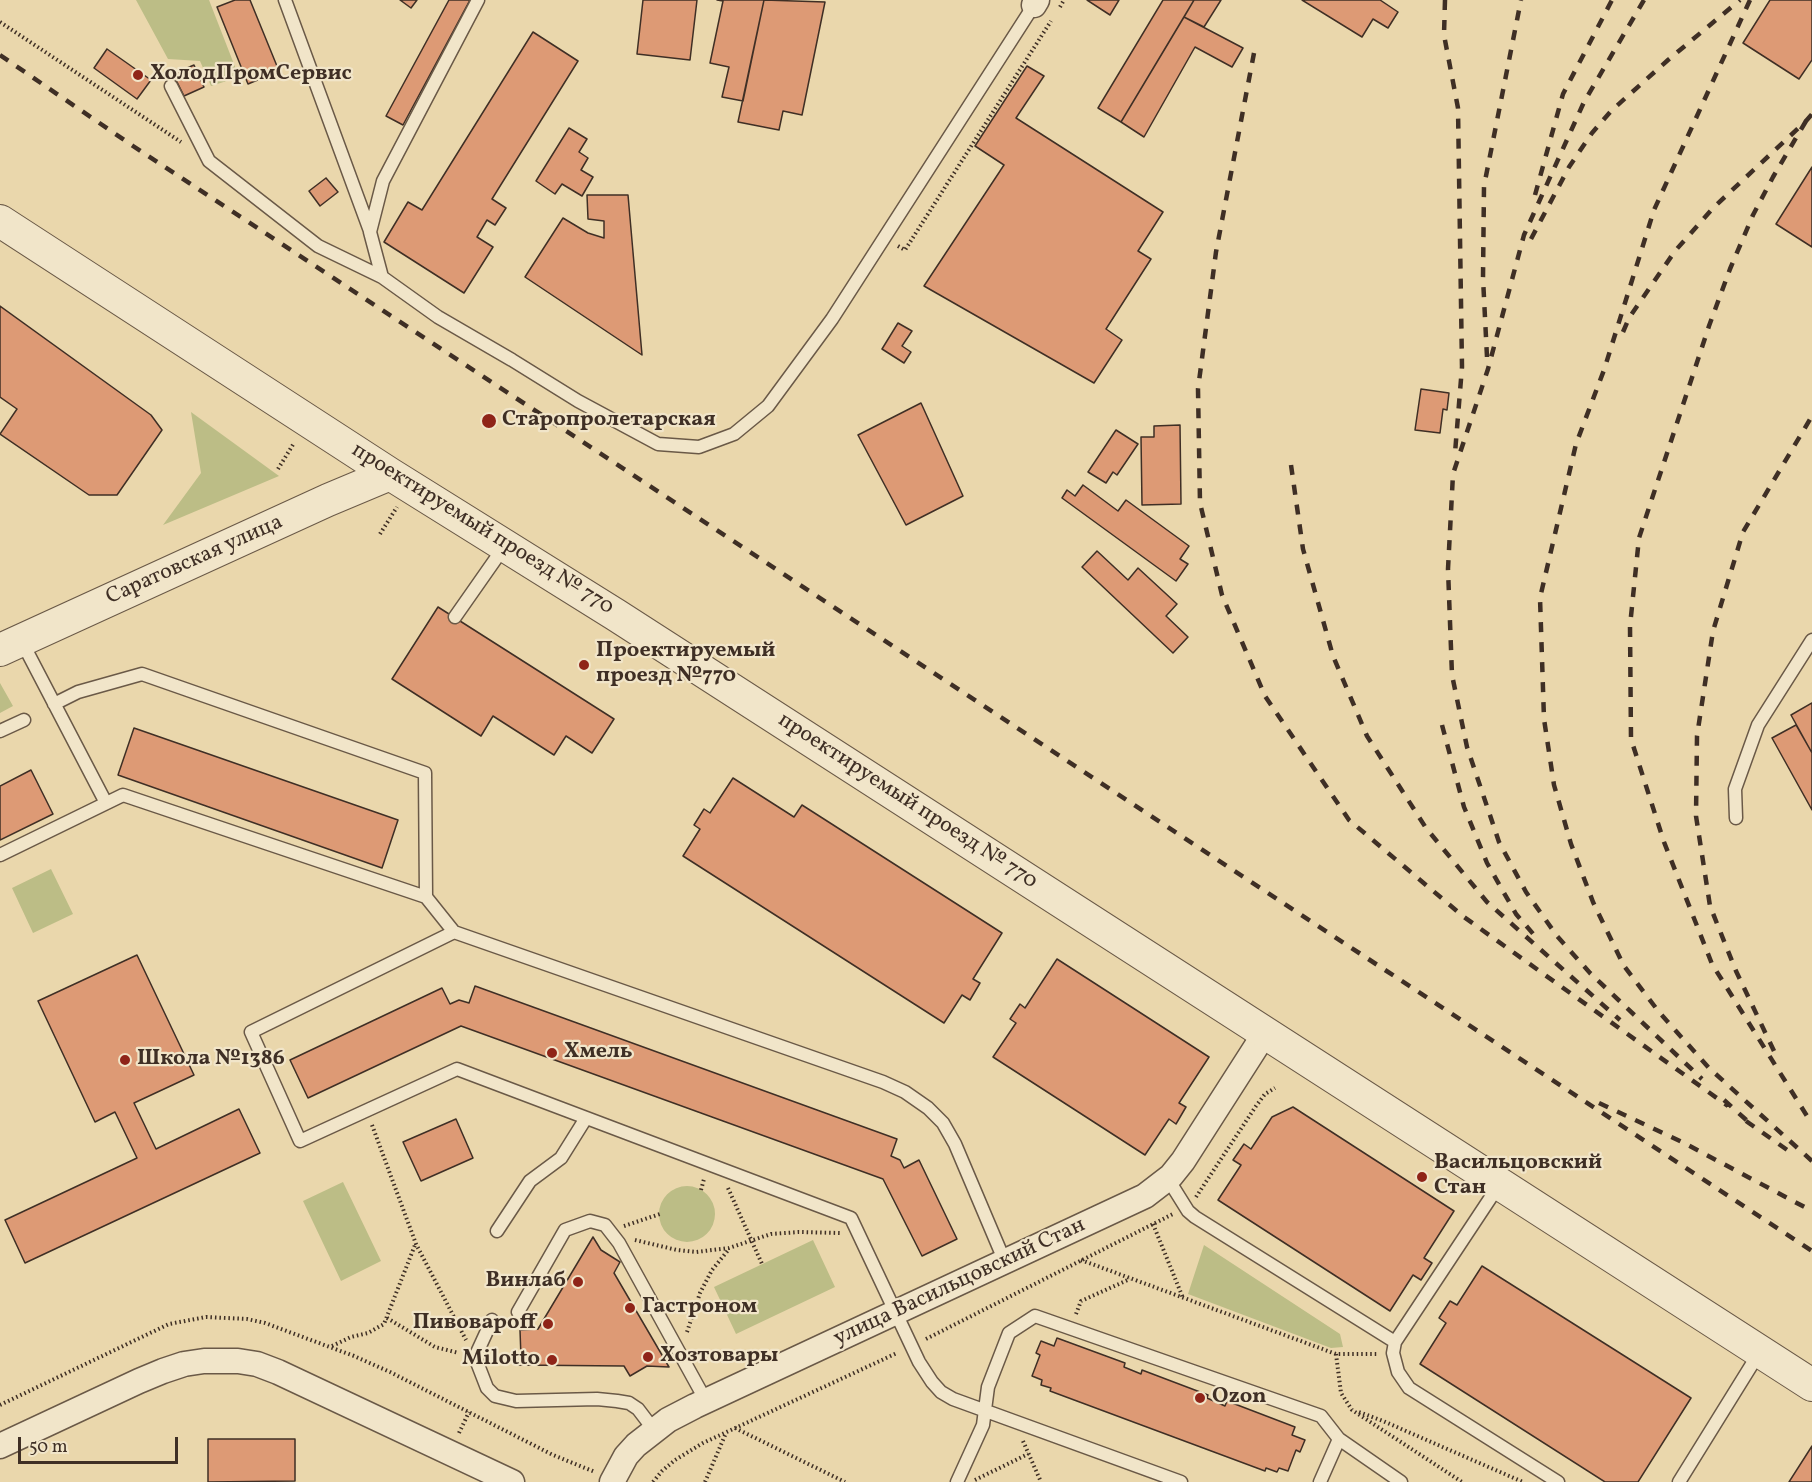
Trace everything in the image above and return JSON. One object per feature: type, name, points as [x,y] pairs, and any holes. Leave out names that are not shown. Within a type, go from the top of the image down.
[{"type":"street","name":"проектируемый проезд № 770","points":[[0,221],[390,474],[636,628],[1812,1384]]},
{"type":"street","name":"Саратовская улица","points":[[10,645],[390,474]]},
{"type":"street","name":"улица Васильцовский Стан","points":[[612,1482],[626,1456],[636,1445],[654,1430],[706,1401],[1145,1196],[1168,1179],[1183,1161],[1266,1033]]},
{"type":"street","points":[[0,1446],[163,1371],[204,1361],[238,1361],[278,1372],[512,1482]]},
{"type":"lane","points":[[285,0],[370,232],[382,277]]},
{"type":"lane","points":[[370,232],[383,181],[478,0]]},
{"type":"lane","points":[[171,86],[209,161],[318,246],[382,277],[438,317],[578,401],[658,444],[699,447],[734,434],[768,406],[832,320],[1045,9]]},
{"type":"lane","points":[[455,617],[505,546]]},
{"type":"lane","points":[[1736,818],[1735,789],[1758,725],[1812,640]]},
{"type":"lane","points":[[10,645],[54,704],[106,803]]},
{"type":"lane","points":[[54,704],[78,692],[142,674],[425,773],[426,897]]},
{"type":"lane","points":[[0,731],[24,720]]},
{"type":"lane","points":[[0,855],[123,795],[426,897],[454,932],[883,1082],[905,1092],[927,1108],[943,1124],[955,1144],[1005,1262]]},
{"type":"lane","points":[[454,932],[251,1032],[300,1141],[457,1070],[851,1218],[912,1346],[932,1382],[941,1392],[953,1399],[1181,1482]]},
{"type":"lane","points":[[497,1231],[530,1181],[561,1158],[586,1118]]},
{"type":"lane","points":[[1168,1179],[1195,1217],[1394,1348]]},
{"type":"lane","points":[[1499,1184],[1394,1348],[1398,1372],[1409,1388],[1558,1482]]},
{"type":"lane","points":[[518,1312],[565,1230],[590,1221],[605,1225],[706,1401]]},
{"type":"lane","points":[[957,1482],[983,1425],[988,1387],[1009,1333],[1035,1316],[1321,1416],[1339,1439],[1401,1482]]},
{"type":"lane","points":[[492,1320],[474,1357],[487,1388],[495,1396],[516,1401],[597,1399],[628,1403],[638,1409],[654,1430]]},
{"type":"lane","points":[[1679,1482],[1760,1351]]},
{"type":"lane","points":[[1320,1482],[1339,1439]]},
{"type":"path","points":[[905,250],[1045,9],[1064,0]]},
{"type":"path","points":[[0,22],[209,161]]},
{"type":"path","points":[[653,1482],[675,1460],[727,1432],[912,1346],[1175,1213],[1199,1194],[1256,1106],[1266,1094],[1275,1088]]},
{"type":"path","points":[[367,1111],[416,1244],[474,1357]]},
{"type":"path","points":[[719,1168],[762,1264]]},
{"type":"path","points":[[612,1234],[660,1214]]},
{"type":"path","points":[[1153,1224],[1183,1298]]},
{"type":"path","points":[[612,1234],[677,1250],[696,1252],[729,1248],[771,1234],[823,1232],[843,1234],[863,1242]]},
{"type":"path","points":[[331,1347],[378,1328],[387,1318],[416,1244]]},
{"type":"path","points":[[683,1358],[687,1335],[700,1293],[711,1270],[729,1248]]},
{"type":"path","points":[[1081,1260],[1336,1354],[1394,1348]]},
{"type":"path","points":[[1071,1329],[1081,1301],[1131,1279]]},
{"type":"path","points":[[387,1318],[435,1347],[474,1357]]},
{"type":"path","points":[[1336,1354],[1341,1393],[1353,1410],[1462,1482]]},
{"type":"path","points":[[1353,1410],[1524,1482]]},
{"type":"path","points":[[1022,1424],[1019,1432],[1041,1482]]},
{"type":"path","points":[[735,1428],[845,1482]]},
{"type":"path","points":[[705,1482],[727,1432]]},
{"type":"path","points":[[972,1482],[1028,1454]]},
{"type":"green space","points":[[136,0],[209,0],[239,77],[211,86],[200,61],[168,59]]},
{"type":"green space","points":[[191,412],[279,476],[163,525],[201,473]]},
{"type":"green space","points":[[0,683],[13,706],[0,713]]},
{"type":"green space","points":[[51,869],[73,914],[33,933],[12,888]]},
{"type":"green space","points":[[343,1182],[381,1261],[341,1281],[303,1201]]},
{"type":"green space","points":[[687,1186],[698,1188],[707,1194],[713,1203],[715,1214],[713,1225],[707,1234],[698,1240],[687,1242],[676,1240],[667,1234],[661,1225],[659,1214],[661,1203],[667,1194],[676,1188]]},
{"type":"green space","points":[[813,1240],[835,1287],[736,1334],[714,1287]]},
{"type":"green space","points":[[1204,1245],[1340,1334],[1343,1347],[1331,1348],[1188,1294]]},
{"type":"building","points":[[235,0],[250,0],[279,71],[248,84],[217,7]]},
{"type":"building","points":[[400,0],[417,0],[411,8]]},
{"type":"building","points":[[449,0],[470,0],[403,125],[386,116]]},
{"type":"building","points":[[643,0],[697,0],[690,60],[637,54]]},
{"type":"building","points":[[717,0],[764,0],[743,101],[722,97],[729,67],[710,63],[723,1]]},
{"type":"building","points":[[764,0],[825,2],[802,115],[783,111],[779,130],[738,122]]},
{"type":"building","points":[[1087,0],[1119,0],[1110,15]]},
{"type":"building","points":[[1163,0],[1194,0],[1121,122],[1098,108]]},
{"type":"building","points":[[1194,0],[1221,0],[1204,27],[1184,17]]},
{"type":"building","points":[[1302,0],[1380,0],[1398,12],[1388,28],[1373,19],[1362,37]]},
{"type":"building","points":[[1770,0],[1812,0],[1812,60],[1799,79],[1743,43]]},
{"type":"building","points":[[1184,17],[1243,48],[1232,67],[1195,47],[1144,137],[1121,122]]},
{"type":"building","points":[[533,32],[578,61],[492,199],[506,208],[495,225],[487,220],[477,237],[493,247],[464,293],[384,242],[408,202],[422,210]]},
{"type":"building","points":[[107,49],[151,80],[137,99],[94,68]]},
{"type":"building","points":[[194,65],[204,87],[184,96],[173,74]]},
{"type":"building","points":[[1027,66],[1044,76],[1016,118],[1163,212],[1138,251],[1151,259],[1106,329],[1122,340],[1094,383],[924,286],[1004,165],[975,146]]},
{"type":"building","points":[[569,128],[587,139],[579,152],[588,158],[581,170],[593,177],[582,196],[562,184],[555,194],[536,181]]},
{"type":"building","points":[[1812,167],[1812,247],[1776,224]]},
{"type":"building","points":[[326,178],[338,192],[320,206],[309,191]]},
{"type":"building","points":[[587,195],[628,195],[642,355],[525,277],[563,218],[588,233],[604,238],[604,221],[588,219]]},
{"type":"building","points":[[0,306],[151,415],[162,430],[117,495],[89,495],[0,434],[17,409],[0,397]]},
{"type":"building","points":[[898,323],[912,331],[902,346],[911,352],[904,363],[882,349]]},
{"type":"building","points":[[1421,389],[1449,393],[1447,410],[1443,409],[1440,433],[1415,430]]},
{"type":"building","points":[[921,403],[963,496],[906,525],[858,435]]},
{"type":"building","points":[[1180,425],[1181,504],[1142,505],[1141,437],[1154,437],[1154,426]]},
{"type":"building","points":[[1116,430],[1138,444],[1117,475],[1113,472],[1106,483],[1088,472]]},
{"type":"building","points":[[1083,485],[1118,511],[1126,500],[1189,546],[1180,559],[1188,564],[1176,581],[1062,498],[1067,490],[1075,496]]},
{"type":"building","points":[[1097,551],[1128,580],[1138,568],[1177,604],[1166,616],[1188,637],[1173,653],[1082,567]]},
{"type":"building","points":[[438,607],[614,719],[592,753],[566,736],[554,755],[493,716],[481,736],[392,679]]},
{"type":"building","points":[[1812,703],[1812,753],[1791,715]]},
{"type":"building","points":[[1796,725],[1812,753],[1812,810],[1772,738]]},
{"type":"building","points":[[134,728],[398,820],[382,868],[118,775]]},
{"type":"building","points":[[31,770],[53,814],[0,840],[0,786]]},
{"type":"building","points":[[733,778],[794,817],[802,805],[1002,933],[973,979],[980,983],[970,1000],[962,995],[944,1023],[683,856],[700,829],[694,825],[704,809],[710,813]]},
{"type":"building","points":[[137,955],[194,1075],[134,1103],[156,1149],[239,1109],[260,1153],[25,1263],[5,1220],[137,1158],[115,1112],[95,1122],[38,1001]]},
{"type":"building","points":[[1057,959],[1209,1057],[1179,1103],[1186,1107],[1176,1124],[1169,1119],[1145,1155],[993,1057],[1016,1023],[1010,1019],[1020,1004],[1025,1008]]},
{"type":"building","points":[[475,986],[897,1139],[891,1156],[900,1160],[904,1168],[919,1160],[957,1239],[922,1256],[883,1179],[461,1026],[308,1098],[290,1060],[442,988],[450,1004],[459,1000],[469,1003]]},
{"type":"building","points":[[1293,1107],[1454,1211],[1424,1258],[1432,1263],[1421,1280],[1413,1275],[1390,1311],[1218,1200],[1241,1165],[1233,1160],[1244,1144],[1251,1149],[1272,1117]]},
{"type":"building","points":[[456,1119],[473,1158],[421,1181],[403,1142]]},
{"type":"building","points":[[593,1237],[601,1250],[620,1262],[614,1273],[669,1367],[647,1366],[630,1376],[624,1366],[516,1365],[521,1358],[520,1330],[538,1329]]},
{"type":"building","points":[[1482,1266],[1691,1398],[1638,1482],[1605,1482],[1420,1364],[1446,1323],[1439,1318],[1450,1301],[1457,1305]]},
{"type":"building","points":[[1057,1338],[1125,1363],[1124,1367],[1141,1374],[1142,1370],[1208,1395],[1207,1398],[1225,1406],[1227,1401],[1295,1427],[1292,1435],[1305,1440],[1300,1452],[1296,1450],[1288,1471],[1279,1468],[1277,1472],[1266,1468],[1265,1471],[1050,1391],[1051,1388],[1041,1385],[1042,1380],[1032,1376],[1040,1355],[1036,1353],[1041,1341],[1054,1346]]},
{"type":"building","points":[[208,1439],[295,1439],[295,1481],[208,1482]]},
{"type":"building","points":[[1812,1446],[1812,1482],[1789,1482]]},
{"type":"railway","points":[[1445,0],[1444,35],[1458,108],[1462,367],[1455,453]]},
{"type":"railway","points":[[1487,357],[1483,278],[1484,186],[1521,0]]},
{"type":"railway","points":[[1535,195],[1563,94],[1612,0]]},
{"type":"railway","points":[[1644,0],[1584,102],[1524,235],[1488,369],[1453,474],[1448,569],[1452,675],[1467,747],[1499,842],[1526,892],[1557,936],[1590,973],[1702,1079]]},
{"type":"railway","points":[[1531,239],[1569,167],[1592,133],[1611,111],[1740,0]]},
{"type":"railway","points":[[1750,0],[1654,210],[1604,370],[1576,444],[1540,598],[1544,719],[1554,785],[1571,844],[1593,902],[1624,966],[1659,1012],[1709,1068],[1812,1161]]},
{"type":"railway","points":[[1254,53],[1216,252],[1198,389],[1200,503],[1222,595],[1265,696],[1349,820],[1464,917],[1728,1106]]},
{"type":"railway","points":[[0,55],[133,146],[1812,1251]]},
{"type":"railway","points":[[1623,332],[1629,318],[1675,251],[1713,208],[1812,114]]},
{"type":"railway","points":[[1806,121],[1753,215],[1709,326],[1639,538],[1630,626],[1631,739],[1664,842],[1712,964],[1812,1124]]},
{"type":"railway","points":[[1774,1051],[1736,971],[1710,906],[1696,816],[1697,736],[1713,631],[1743,532],[1812,416]]},
{"type":"railway","points":[[1291,465],[1303,549],[1333,656],[1367,736],[1426,828],[1487,902],[1620,1020]]},
{"type":"railway","points":[[1442,725],[1464,807],[1487,863],[1516,914],[1535,936]]},
{"type":"railway","points":[[1724,1100],[1753,1126]]},
{"type":"railway","points":[[1599,1103],[1684,1143],[1812,1211]]},
{"type":"railway","points":[[1746,1121],[1793,1154]]},
{"type":"place","name":"ХолодПромСервис","points":[[138,75]]},
{"type":"place","name":"Старопролетарская","points":[[489,421]]},
{"type":"place","name":"Проектируемый проезд №770","points":[[584,665]]},
{"type":"place","name":"Хмель","points":[[552,1053]]},
{"type":"place","name":"Школа №1386","points":[[125,1060]]},
{"type":"place","name":"Васильцовский Стан","points":[[1422,1177]]},
{"type":"place","name":"Винлаб","points":[[578,1282]]},
{"type":"place","name":"Гастроном","points":[[630,1308]]},
{"type":"place","name":"Пивовароff","points":[[548,1324]]},
{"type":"place","name":"Хозтовары","points":[[648,1357]]},
{"type":"place","name":"Milotto","points":[[552,1360]]},
{"type":"place","name":"Ozon","points":[[1200,1398]]}]
